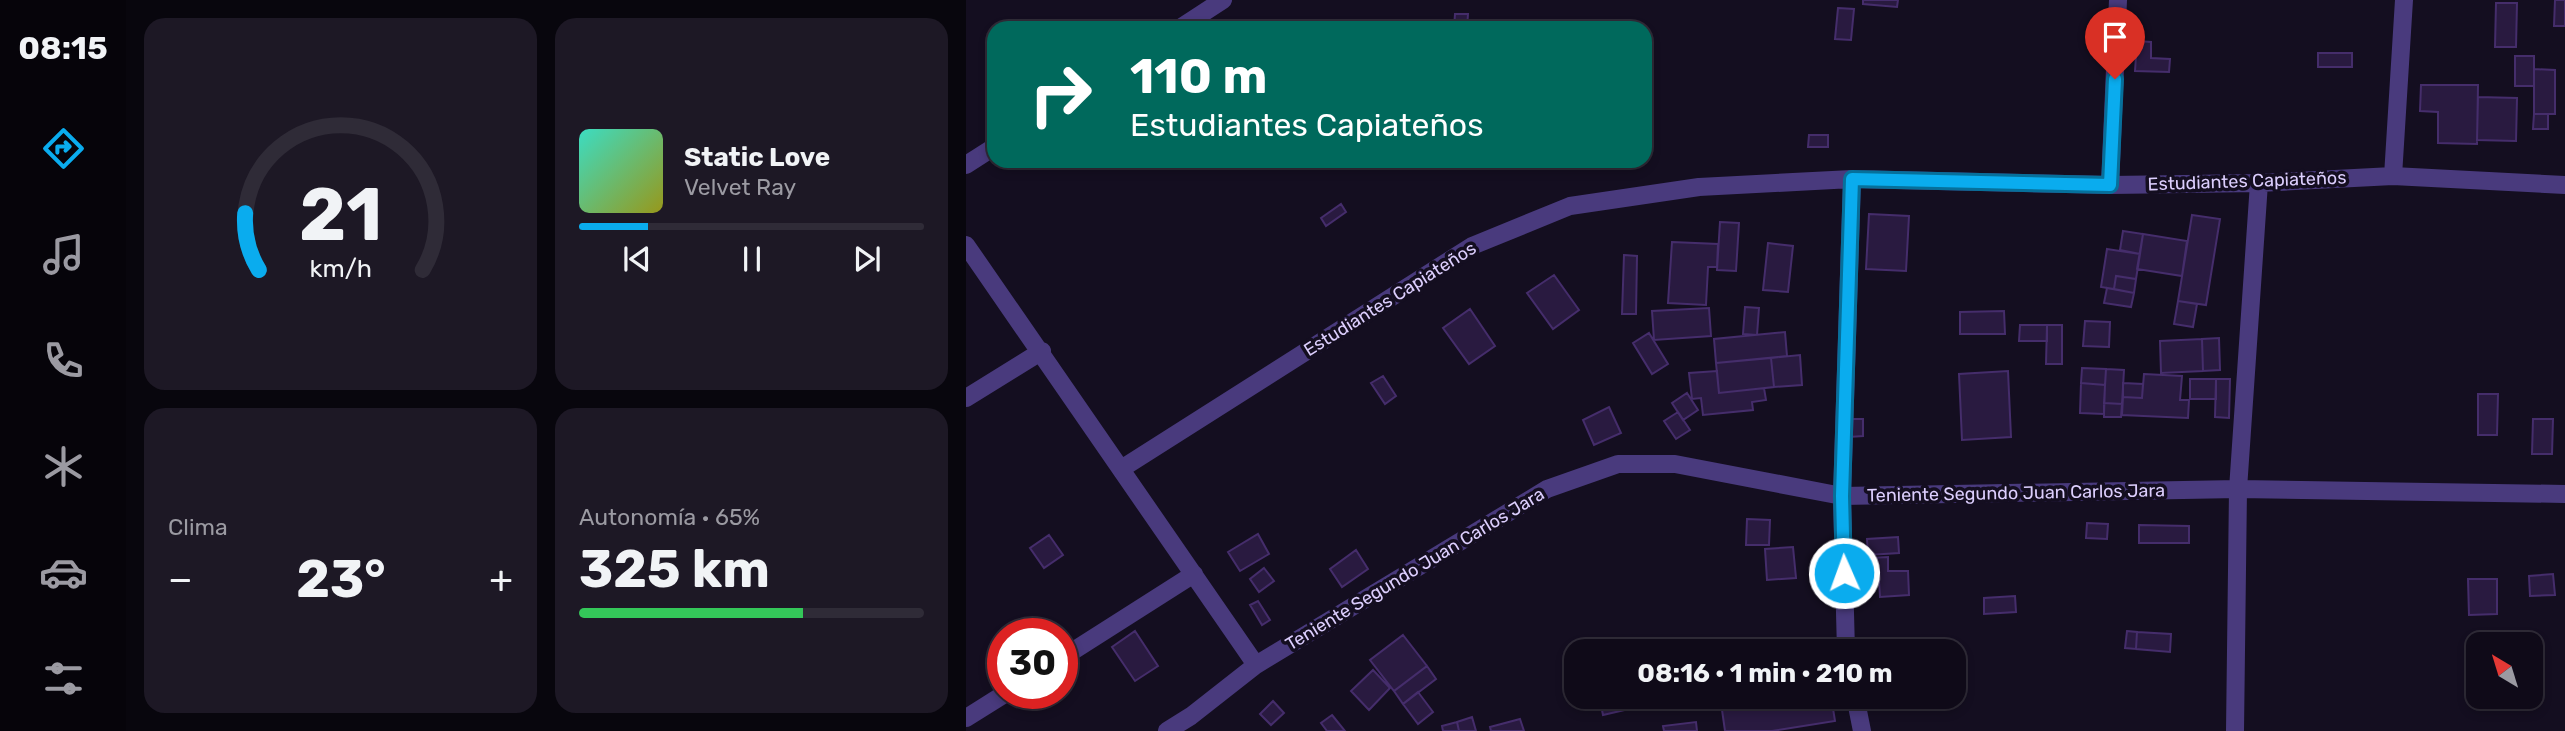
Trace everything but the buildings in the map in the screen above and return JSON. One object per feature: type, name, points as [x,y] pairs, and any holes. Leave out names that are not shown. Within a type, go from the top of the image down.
[{"type":"street","points":[[2110,185],[2118,0]]},
{"type":"street","points":[[2393,176],[2404,0]]},
{"type":"street","points":[[1189,21],[1214,2]]},
{"type":"street","points":[[966,165],[987,152]]},
{"type":"street","name":"Estudiantes Capiateños","points":[[1121,469],[1472,246],[1570,205],[1699,187],[1852,179],[2110,185],[2259,183],[2393,176],[2565,185]]},
{"type":"street","points":[[1846,639],[1842,496],[1852,179]]},
{"type":"street","points":[[2235,731],[2238,489],[2259,183]]},
{"type":"street","points":[[966,245],[1042,351],[1256,665]]},
{"type":"street","points":[[966,398],[1042,351]]},
{"type":"street","name":"Teniente Segundo Juan Carlos Jara","points":[[1167,731],[1194,723],[1256,665],[1547,489],[1618,464],[1675,464],[1842,496],[2238,489],[2565,494]]},
{"type":"street","points":[[1078,647],[1194,574]]},
{"type":"street","points":[[966,718],[987,705]]},
{"type":"street","points":[[1858,709],[1862,731]]},
{"type":"route","points":[[1844,573],[1842,496],[1852,179],[2110,185],[2115,79]]}]
